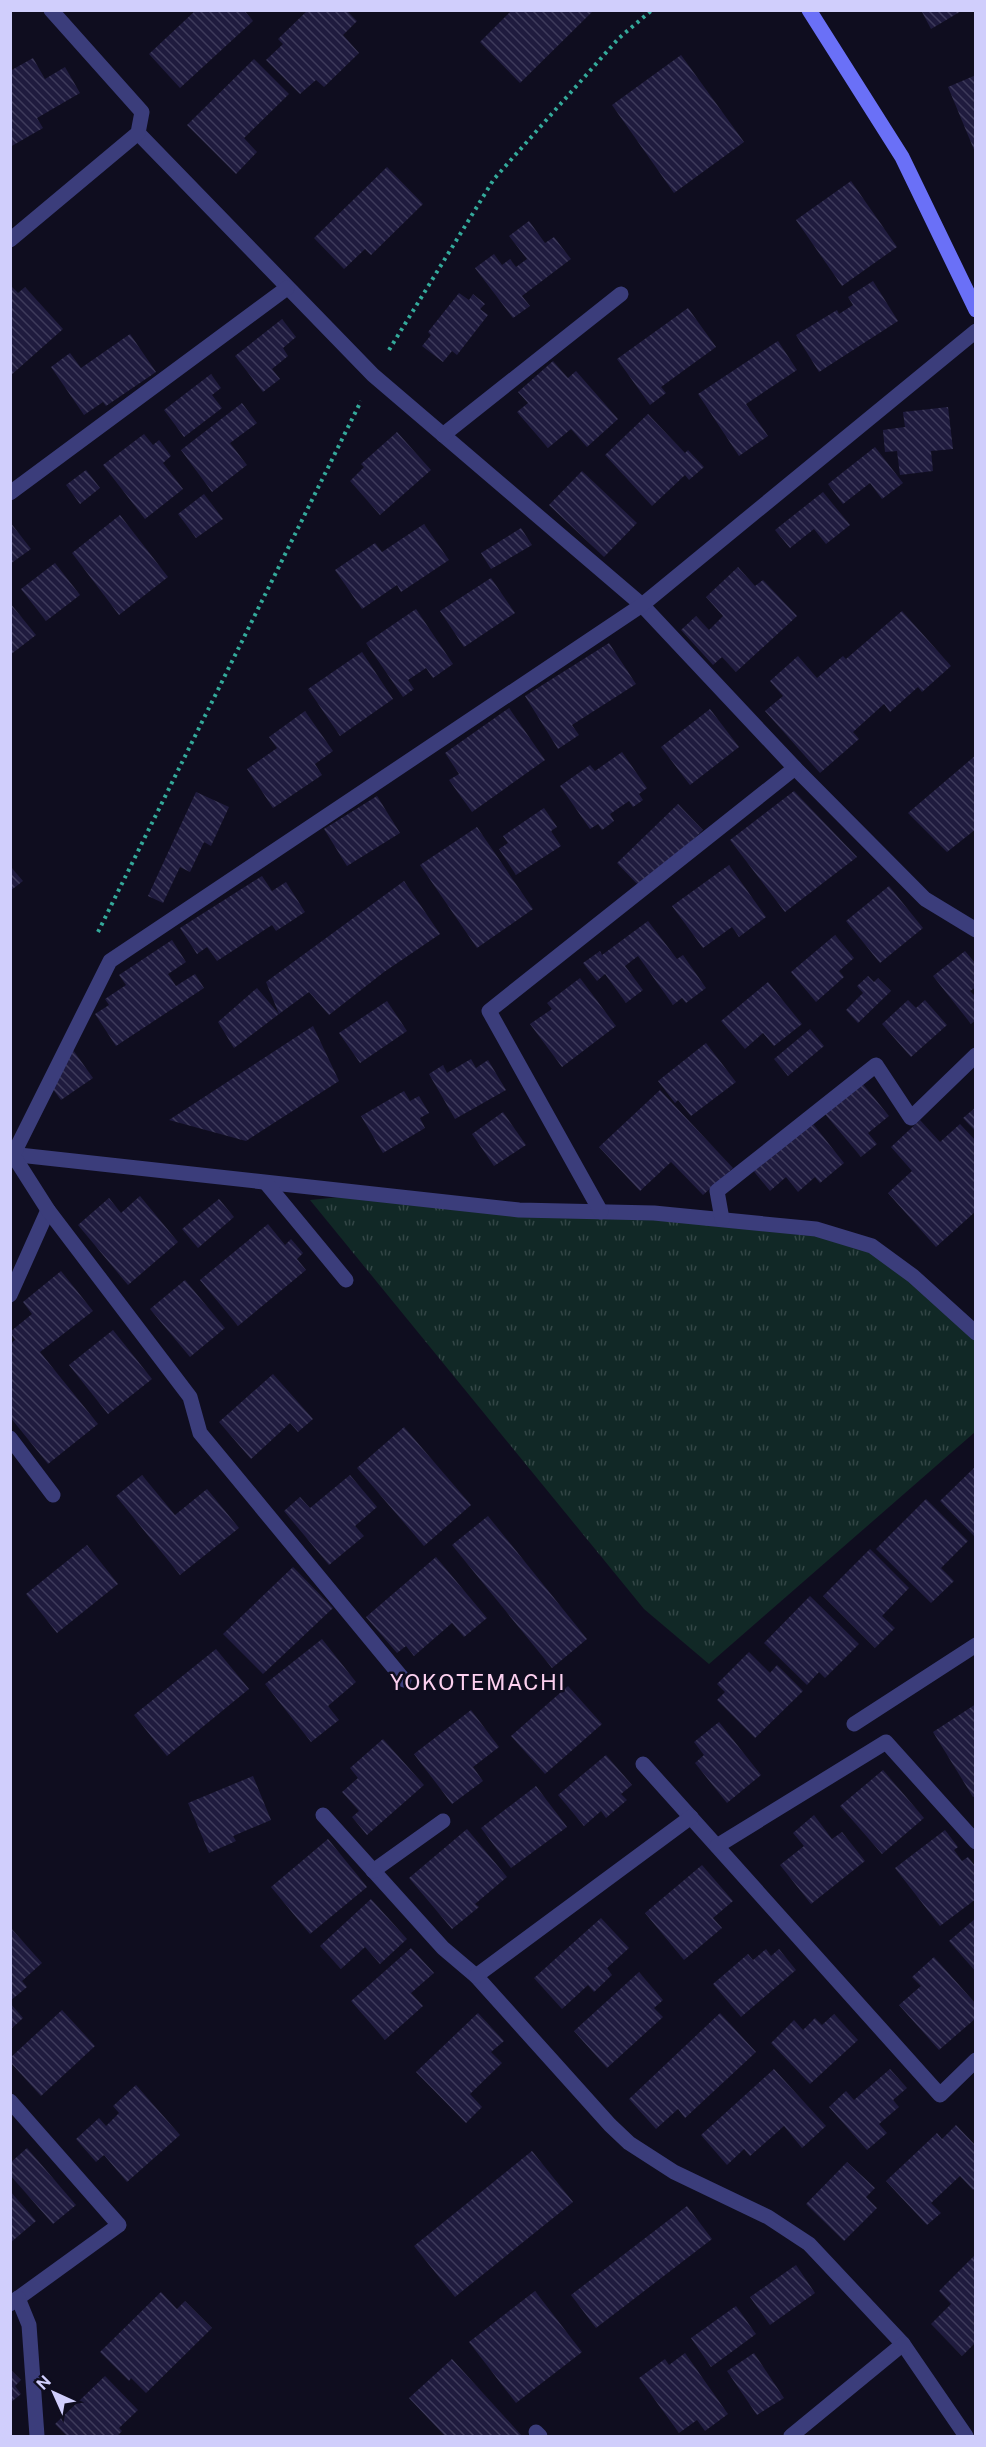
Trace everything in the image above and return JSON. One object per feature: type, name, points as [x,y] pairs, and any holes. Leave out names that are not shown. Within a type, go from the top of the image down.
[{"type":"street","points":[[10,240],[138,133],[142,112],[51,10]]},
{"type":"street","points":[[809,10],[902,157],[975,310]]},
{"type":"street","points":[[138,133],[374,375],[642,605],[795,768],[925,899],[975,930]]},
{"type":"street","points":[[10,493],[287,288]]},
{"type":"street","points":[[443,435],[621,294]]},
{"type":"street","points":[[12,1154],[110,961],[642,605],[975,331]]},
{"type":"street","points":[[601,1212],[489,1011],[795,768]]},
{"type":"street","points":[[722,1220],[717,1191],[876,1065],[911,1118],[975,1055]]},
{"type":"street","points":[[12,1154],[519,1210],[654,1213],[816,1229],[872,1246],[913,1276],[975,1333]]},
{"type":"street","points":[[12,1154],[48,1210],[190,1397],[200,1433],[404,1680]]},
{"type":"street","points":[[266,1183],[346,1280]]},
{"type":"street","points":[[10,1294],[48,1210]]},
{"type":"street","points":[[10,1438],[53,1495]]},
{"type":"street","points":[[854,1724],[975,1645]]},
{"type":"street","points":[[717,1846],[886,1742],[975,1842]]},
{"type":"street","points":[[643,1764],[940,2095],[975,2060]]},
{"type":"street","points":[[323,1815],[443,1948],[476,1976],[610,2126],[629,2143],[674,2172],[768,2217],[809,2244],[903,2344],[966,2436]]},
{"type":"street","points":[[476,1976],[691,1817]]},
{"type":"street","points":[[373,1871],[443,1821]]},
{"type":"street","points":[[10,2100],[119,2225],[14,2301],[29,2325],[37,2436]]},
{"type":"street","points":[[791,2436],[903,2344]]},
{"type":"path","points":[[93,940],[374,375],[494,179],[619,38],[652,10]]},
{"type":"green space","points":[[370,1194],[831,1233],[892,1261],[975,1338],[975,1432],[709,1664],[644,1609],[310,1200]]},
{"type":"building","points":[[196,10],[244,10],[253,21],[180,88],[149,54]]},
{"type":"building","points":[[308,10],[346,10],[357,21],[343,35],[359,53],[324,87],[316,80],[300,94],[266,60],[283,44],[278,39]]},
{"type":"building","points":[[512,10],[594,10],[520,83],[480,42]]},
{"type":"building","points":[[921,10],[963,10],[931,29]]},
{"type":"building","points":[[681,55],[744,142],[674,193],[612,105]]},
{"type":"building","points":[[33,58],[45,79],[65,67],[80,93],[37,118],[43,128],[10,147],[10,71]]},
{"type":"building","points":[[254,59],[289,94],[244,138],[257,152],[236,174],[187,125]]},
{"type":"building","points":[[976,75],[976,152],[975,152],[948,87]]},
{"type":"building","points":[[387,167],[423,204],[371,255],[365,249],[344,269],[314,238]]},
{"type":"building","points":[[851,181],[897,247],[842,286],[796,220]]},
{"type":"building","points":[[529,221],[545,243],[554,237],[571,259],[522,296],[530,306],[513,318],[475,268],[494,254],[502,265],[510,259],[516,267],[527,259],[509,236]]},
{"type":"building","points":[[873,281],[898,321],[819,372],[796,335],[837,310],[839,314],[853,305],[848,297]]},
{"type":"building","points":[[10,285],[18,293],[25,287],[63,329],[10,376]]},
{"type":"building","points":[[459,293],[469,300],[473,294],[485,304],[480,309],[488,315],[457,355],[452,351],[443,362],[422,346],[431,335],[428,332]]},
{"type":"building","points":[[688,308],[716,347],[661,387],[666,393],[650,405],[617,359]]},
{"type":"building","points":[[282,319],[296,337],[283,348],[288,356],[272,369],[280,379],[263,392],[235,356]]},
{"type":"building","points":[[130,334],[156,372],[106,406],[103,402],[84,415],[51,367],[70,353],[81,368]]},
{"type":"building","points":[[778,341],[797,370],[746,404],[768,436],[739,456],[698,394]]},
{"type":"building","points":[[553,361],[568,378],[576,371],[618,419],[587,447],[571,429],[548,448],[517,412],[528,403],[518,392]]},
{"type":"building","points":[[211,374],[221,388],[212,395],[222,408],[184,437],[164,410]]},
{"type":"building","points":[[242,403],[257,423],[230,443],[247,465],[212,492],[181,450]]},
{"type":"building","points":[[948,407],[953,449],[931,451],[933,471],[900,475],[897,451],[885,452],[883,430],[905,427],[903,412]]},
{"type":"building","points":[[648,414],[685,453],[688,450],[704,467],[689,480],[685,475],[652,506],[605,455]]},
{"type":"building","points":[[397,432],[431,470],[380,515],[350,481],[364,467],[361,464]]},
{"type":"building","points":[[144,434],[153,445],[159,440],[171,456],[163,463],[183,489],[145,519],[103,465]]},
{"type":"building","points":[[875,447],[903,483],[882,499],[870,483],[843,504],[828,484]]},
{"type":"building","points":[[86,470],[100,488],[80,504],[66,485]]},
{"type":"building","points":[[582,471],[637,523],[604,557],[549,505]]},
{"type":"building","points":[[823,492],[850,525],[826,544],[814,529],[790,548],[775,530]]},
{"type":"building","points":[[204,494],[223,519],[196,538],[178,514]]},
{"type":"building","points":[[120,515],[168,577],[119,615],[72,553]]},
{"type":"building","points":[[10,522],[31,549],[10,564]]},
{"type":"building","points":[[424,524],[449,560],[401,592],[397,585],[362,609],[335,570],[375,543],[382,552]]},
{"type":"building","points":[[521,528],[532,545],[491,569],[481,553]]},
{"type":"building","points":[[55,563],[80,595],[46,621],[21,589]]},
{"type":"building","points":[[738,567],[755,586],[763,580],[797,616],[736,672],[722,657],[713,665],[681,630],[696,616],[709,630],[723,616],[706,597]]},
{"type":"building","points":[[491,578],[515,613],[464,647],[440,611]]},
{"type":"building","points":[[10,603],[36,635],[10,655]]},
{"type":"building","points":[[416,609],[453,664],[433,678],[426,668],[408,680],[414,689],[403,697],[366,643]]},
{"type":"building","points":[[902,611],[951,666],[922,692],[918,687],[890,712],[884,704],[853,732],[859,739],[820,773],[765,711],[783,696],[770,681],[798,656],[817,678],[843,656],[846,659]]},
{"type":"building","points":[[609,643],[636,684],[572,725],[579,735],[558,749],[525,696]]},
{"type":"building","points":[[362,652],[393,699],[340,736],[308,689]]},
{"type":"building","points":[[509,708],[545,760],[472,812],[449,780],[459,774],[445,753]]},
{"type":"building","points":[[710,709],[739,747],[690,785],[661,747]]},
{"type":"building","points":[[305,711],[333,751],[315,764],[322,775],[273,808],[247,769],[277,748],[269,737]]},
{"type":"building","points":[[622,752],[647,788],[639,794],[643,800],[633,807],[629,801],[610,814],[614,821],[602,830],[598,824],[590,829],[560,786],[590,765],[595,771]]},
{"type":"building","points":[[976,755],[976,829],[947,852],[908,813]]},
{"type":"building","points":[[794,791],[857,857],[785,912],[730,840]]},
{"type":"building","points":[[196,792],[229,807],[211,846],[204,842],[190,872],[180,867],[163,903],[148,896]]},
{"type":"building","points":[[377,796],[400,833],[347,866],[324,829]]},
{"type":"building","points":[[678,804],[703,830],[642,889],[617,863]]},
{"type":"building","points":[[544,808],[557,827],[551,831],[561,846],[516,875],[499,849],[508,843],[503,836]]},
{"type":"building","points":[[477,827],[533,909],[477,948],[420,865]]},
{"type":"building","points":[[729,865],[766,917],[739,937],[732,927],[703,948],[672,906]]},
{"type":"building","points":[[10,866],[23,881],[10,891]]},
{"type":"building","points":[[262,876],[272,891],[286,882],[305,912],[276,931],[272,925],[217,961],[207,947],[197,954],[180,928]]},
{"type":"building","points":[[404,881],[440,934],[384,972],[329,1015],[309,992],[279,1014],[266,982]]},
{"type":"building","points":[[889,886],[923,928],[880,963],[846,921]]},
{"type":"building","points":[[648,921],[677,959],[683,955],[706,988],[686,1003],[682,998],[673,1005],[638,956],[625,966],[643,990],[626,1003],[605,974],[597,981],[583,963],[600,951],[602,955]]},
{"type":"building","points":[[835,935],[854,958],[839,971],[844,977],[816,1002],[791,972]]},
{"type":"building","points":[[172,940],[186,962],[168,974],[176,986],[195,974],[204,988],[116,1046],[95,1014],[109,1005],[105,999],[126,985],[119,975]]},
{"type":"building","points":[[965,951],[976,964],[976,987],[970,991],[976,997],[976,1020],[971,1024],[933,976]]},
{"type":"building","points":[[868,976],[874,982],[878,978],[891,991],[858,1023],[846,1010],[863,993],[857,986]]},
{"type":"building","points":[[580,978],[616,1026],[562,1067],[530,1024],[552,1009],[547,1003]]},
{"type":"building","points":[[768,982],[802,1024],[774,1046],[763,1033],[745,1049],[721,1021]]},
{"type":"building","points":[[257,988],[279,1014],[234,1048],[218,1022]]},
{"type":"building","points":[[908,1000],[916,1008],[925,1000],[947,1025],[911,1057],[882,1024]]},
{"type":"building","points":[[387,1001],[407,1031],[360,1063],[339,1033]]},
{"type":"building","points":[[313,1026],[339,1081],[246,1141],[169,1120]]},
{"type":"building","points":[[810,1029],[824,1046],[788,1076],[774,1059]]},
{"type":"building","points":[[706,1043],[736,1082],[691,1116],[678,1100],[675,1103],[658,1081]]},
{"type":"building","points":[[73,1050],[93,1078],[61,1100],[52,1088]]},
{"type":"building","points":[[471,1059],[476,1068],[488,1060],[506,1090],[455,1119],[429,1074],[443,1065],[447,1073]]},
{"type":"building","points":[[862,1083],[889,1116],[868,1133],[877,1144],[861,1157],[825,1114]]},
{"type":"building","points":[[660,1090],[733,1168],[703,1195],[671,1162],[640,1191],[599,1147]]},
{"type":"building","points":[[404,1091],[410,1101],[419,1096],[429,1113],[420,1118],[425,1128],[383,1153],[361,1116]]},
{"type":"building","points":[[976,1107],[976,1132],[963,1118]]},
{"type":"building","points":[[503,1112],[526,1145],[494,1166],[472,1134]]},
{"type":"building","points":[[810,1120],[844,1163],[820,1183],[815,1177],[798,1192],[786,1177],[770,1191],[751,1168]]},
{"type":"building","points":[[920,1120],[940,1142],[960,1124],[976,1141],[976,1211],[936,1247],[888,1193],[912,1171],[891,1147]]},
{"type":"building","points":[[140,1196],[178,1242],[128,1285],[78,1225],[109,1198],[121,1213]]},
{"type":"building","points":[[219,1199],[234,1217],[198,1248],[182,1229]]},
{"type":"building","points":[[268,1224],[285,1245],[291,1239],[303,1253],[297,1259],[306,1270],[238,1326],[200,1280]]},
{"type":"building","points":[[61,1271],[93,1311],[40,1352],[98,1424],[48,1464],[10,1417],[10,1344],[15,1340],[10,1332],[32,1314],[23,1302]]},
{"type":"building","points":[[185,1280],[225,1328],[190,1357],[150,1309]]},
{"type":"building","points":[[113,1330],[152,1379],[108,1414],[69,1365]]},
{"type":"building","points":[[273,1374],[313,1419],[298,1432],[290,1423],[251,1459],[219,1422]]},
{"type":"building","points":[[404,1427],[471,1505],[424,1546],[357,1468]]},
{"type":"building","points":[[976,1466],[976,1538],[940,1501]]},
{"type":"building","points":[[142,1475],[175,1515],[207,1489],[239,1528],[180,1575],[116,1496]]},
{"type":"building","points":[[350,1475],[377,1507],[355,1526],[364,1536],[329,1565],[284,1511],[300,1497],[310,1508]]},
{"type":"building","points":[[926,1499],[968,1541],[941,1568],[954,1581],[931,1603],[876,1549]]},
{"type":"building","points":[[488,1516],[587,1639],[552,1668],[452,1545]]},
{"type":"building","points":[[87,1545],[118,1584],[57,1633],[26,1594]]},
{"type":"building","points":[[870,1549],[909,1588],[882,1616],[895,1628],[875,1648],[823,1596]]},
{"type":"building","points":[[436,1557],[487,1618],[464,1637],[452,1623],[414,1656],[406,1646],[397,1653],[366,1617]]},
{"type":"building","points":[[293,1567],[333,1608],[263,1674],[223,1634]]},
{"type":"building","points":[[810,1596],[859,1644],[825,1678],[819,1672],[807,1685],[764,1643]]},
{"type":"building","points":[[322,1639],[356,1682],[328,1706],[339,1720],[311,1742],[265,1684]]},
{"type":"building","points":[[216,1649],[249,1689],[167,1756],[134,1715]]},
{"type":"building","points":[[749,1652],[770,1673],[777,1665],[803,1691],[755,1738],[717,1700],[725,1692],[717,1684]]},
{"type":"building","points":[[568,1686],[602,1724],[545,1774],[511,1736]]},
{"type":"building","points":[[976,1704],[976,1796],[973,1797],[933,1732]]},
{"type":"building","points":[[471,1710],[499,1747],[473,1767],[483,1781],[452,1804],[414,1754]]},
{"type":"building","points":[[719,1722],[761,1775],[727,1803],[695,1763],[704,1755],[694,1742]]},
{"type":"building","points":[[383,1739],[424,1785],[367,1835],[352,1817],[359,1811],[342,1792],[358,1778],[350,1768]]},
{"type":"building","points":[[606,1755],[632,1785],[621,1794],[627,1800],[606,1818],[601,1811],[584,1826],[558,1795]]},
{"type":"building","points":[[883,1770],[924,1818],[882,1854],[840,1806]]},
{"type":"building","points":[[253,1776],[271,1820],[233,1836],[236,1841],[209,1853],[188,1803]]},
{"type":"building","points":[[536,1786],[567,1827],[511,1868],[481,1828]]},
{"type":"building","points":[[814,1815],[832,1839],[842,1832],[865,1861],[811,1904],[780,1865],[804,1846],[793,1833]]},
{"type":"building","points":[[467,1829],[507,1877],[475,1904],[479,1907],[452,1929],[409,1878]]},
{"type":"building","points":[[945,1830],[958,1847],[954,1850],[962,1861],[968,1857],[976,1867],[976,1899],[940,1926],[895,1868]]},
{"type":"building","points":[[328,1839],[367,1887],[310,1934],[271,1887]]},
{"type":"building","points":[[702,1865],[733,1901],[713,1918],[722,1928],[684,1960],[645,1913]]},
{"type":"building","points":[[371,1899],[407,1939],[380,1964],[365,1947],[341,1969],[320,1946]]},
{"type":"building","points":[[601,1918],[629,1948],[607,1968],[612,1975],[594,1992],[588,1985],[562,2009],[534,1978]]},
{"type":"building","points":[[976,1918],[976,1972],[949,1941]]},
{"type":"building","points":[[10,1927],[42,1963],[22,1981],[27,1987],[10,2001]]},
{"type":"building","points":[[411,1948],[434,1973],[411,1993],[423,2006],[385,2040],[351,2001]]},
{"type":"building","points":[[766,1949],[771,1956],[779,1949],[796,1970],[741,2017],[713,1984],[748,1954],[753,1960]]},
{"type":"building","points":[[934,1957],[976,2004],[976,2018],[939,2050],[899,2005],[921,1986],[912,1977]]},
{"type":"building","points":[[639,1972],[663,2000],[654,2008],[663,2017],[607,2068],[574,2031]]},
{"type":"building","points":[[10,2003],[23,2018],[10,2030]]},
{"type":"building","points":[[62,2010],[95,2046],[41,2096],[10,2062],[10,2058]]},
{"type":"building","points":[[478,2013],[504,2041],[491,2052],[502,2063],[470,2094],[482,2107],[466,2123],[416,2072]]},
{"type":"building","points":[[720,2013],[756,2052],[685,2118],[678,2109],[656,2129],[629,2099]]},
{"type":"building","points":[[834,2014],[858,2040],[810,2084],[771,2043],[794,2020],[803,2030],[815,2018],[822,2025]]},
{"type":"building","points":[[774,2069],[826,2126],[802,2148],[784,2126],[750,2156],[744,2149],[727,2165],[701,2135]]},
{"type":"building","points":[[890,2069],[907,2088],[893,2100],[899,2107],[879,2124],[887,2133],[867,2150],[829,2107],[846,2091],[854,2100]]},
{"type":"building","points":[[136,2085],[180,2135],[127,2182],[104,2155],[96,2162],[76,2139],[99,2118],[106,2126],[119,2113],[113,2106]]},
{"type":"building","points":[[956,2125],[976,2146],[976,2187],[973,2190],[960,2176],[931,2203],[941,2213],[927,2225],[886,2181],[937,2133],[942,2139]]},
{"type":"building","points":[[27,2148],[76,2205],[53,2224],[10,2175],[10,2163]]},
{"type":"building","points":[[532,2151],[573,2202],[455,2297],[414,2246]]},
{"type":"building","points":[[847,2162],[875,2188],[866,2197],[877,2208],[844,2241],[806,2204]]},
{"type":"building","points":[[10,2191],[36,2221],[10,2243]]},
{"type":"building","points":[[687,2206],[712,2239],[596,2328],[571,2295]]},
{"type":"building","points":[[976,2254],[976,2342],[962,2356],[931,2324],[951,2304],[939,2291]]},
{"type":"building","points":[[796,2265],[815,2293],[770,2325],[750,2297]]},
{"type":"building","points":[[535,2291],[582,2352],[516,2403],[469,2342]]},
{"type":"building","points":[[161,2292],[177,2309],[185,2301],[212,2328],[146,2393],[131,2378],[129,2381],[100,2352]]},
{"type":"building","points":[[736,2306],[756,2334],[711,2367],[691,2338]]},
{"type":"building","points":[[685,2353],[728,2414],[705,2431],[697,2420],[679,2433],[639,2378],[665,2359],[669,2365]]},
{"type":"building","points":[[754,2353],[784,2398],[757,2415],[727,2371]]},
{"type":"building","points":[[452,2359],[522,2436],[445,2436],[409,2398]]},
{"type":"building","points":[[10,2369],[21,2380],[15,2386],[21,2394],[10,2403]]},
{"type":"building","points":[[105,2376],[138,2410],[119,2428],[122,2431],[117,2436],[67,2436],[55,2424]]},
{"type":"district","name":"YOKOTEMACHI","points":[[478,1682]]}]
